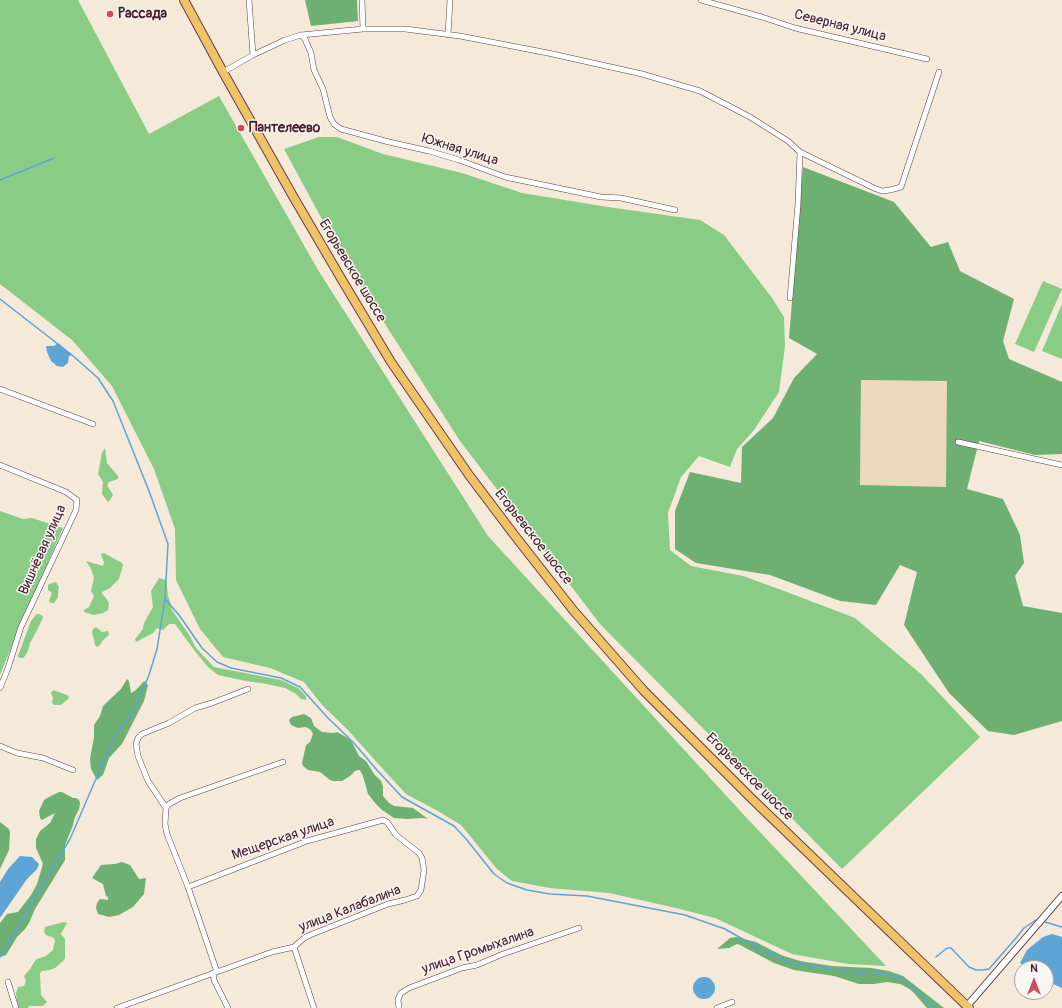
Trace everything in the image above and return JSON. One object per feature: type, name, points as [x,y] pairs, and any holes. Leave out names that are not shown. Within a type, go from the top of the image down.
[{"type":"main road","name":"Егорьевское шоссе","points":[[184,0],[312,229],[391,362],[469,475],[515,536],[573,610],[644,691],[968,1007]]},
{"type":"street","points":[[249,0],[253,55]]},
{"type":"street","points":[[362,0],[363,29]]},
{"type":"street","points":[[448,35],[450,0]]},
{"type":"street","name":"Северная улица","points":[[701,0],[795,28],[927,59]]},
{"type":"street","points":[[223,72],[253,55],[285,40],[301,35],[363,29],[405,29],[548,53],[642,74],[700,91],[750,117],[788,141],[800,152],[882,191],[902,187],[939,72]]},
{"type":"street","name":"Южная улица","points":[[301,35],[311,53],[314,70],[323,89],[330,117],[334,124],[341,129],[388,142],[429,151],[506,177],[601,197],[622,198],[675,210]]},
{"type":"street","points":[[790,298],[798,204],[800,152]]},
{"type":"street","points":[[0,388],[93,424]]},
{"type":"street","points":[[958,442],[1062,465]]},
{"type":"street","name":"Вишнёвая улица","points":[[0,465],[66,492],[77,500],[76,510],[21,627],[0,688]]},
{"type":"street","points":[[166,808],[148,781],[138,756],[136,744],[138,738],[142,734],[169,723],[195,708],[212,703],[248,688]]},
{"type":"street","points":[[0,746],[17,753],[43,758],[73,770]]},
{"type":"street","points":[[228,1008],[214,980],[215,972],[188,887],[166,829],[166,808],[169,804],[180,798],[283,762]]},
{"type":"street","name":"Мещерская улица","points":[[188,887],[307,841],[381,820],[387,822]]},
{"type":"street","name":"улица Калабалина","points":[[118,1008],[272,952],[294,947],[310,935],[388,904],[416,896],[421,890],[424,870],[422,858],[414,848],[396,835],[387,822]]},
{"type":"street","points":[[968,1007],[1062,896]]},
{"type":"street","name":"улица Громыхалина","points":[[399,1008],[399,996],[409,988],[462,968],[477,965],[503,954],[579,928]]},
{"type":"street","points":[[294,947],[314,1008]]},
{"type":"street","points":[[8,982],[16,1008]]},
{"type":"street","points":[[717,1008],[732,1002]]},
{"type":"shaded area","points":[[861,380],[948,381],[946,487],[860,486]]},
{"type":"green space","points":[[0,0],[78,0],[149,134],[219,96],[318,270],[488,536],[743,814],[886,966],[848,964],[792,954],[715,918],[676,908],[609,893],[550,888],[512,881],[497,869],[461,825],[406,794],[346,728],[322,705],[304,682],[270,668],[223,657],[200,629],[176,580],[175,529],[154,469],[112,386],[72,340],[0,284]]},
{"type":"green space","points":[[305,0],[357,0],[358,21],[311,26]]},
{"type":"green space","points":[[319,137],[337,137],[383,154],[462,173],[522,193],[700,220],[724,235],[772,298],[784,317],[785,346],[779,392],[754,430],[737,449],[730,467],[699,456],[681,477],[668,513],[670,550],[691,566],[743,576],[855,618],[921,674],[980,737],[842,869],[600,624],[460,441],[344,260],[284,149]]},
{"type":"green space","points":[[803,167],[894,202],[931,247],[948,242],[960,271],[1014,299],[1003,341],[1009,359],[1062,382],[1062,454],[1035,455],[979,441],[967,489],[1003,499],[1020,535],[1024,563],[1015,576],[1023,606],[1062,613],[1062,721],[1014,735],[988,731],[949,693],[904,625],[917,572],[900,565],[876,605],[840,601],[770,575],[696,563],[675,549],[675,511],[690,472],[741,483],[742,447],[773,418],[794,378],[817,354],[789,338]],"holes":[[[861,380],[947,381],[946,487],[860,485]]]},
{"type":"green space","points":[[1043,281],[1062,289],[1034,352],[1015,344]]},
{"type":"green space","points":[[1062,304],[1062,359],[1042,351]]},
{"type":"green space","points":[[105,448],[107,463],[118,476],[118,479],[109,482],[107,485],[113,495],[108,502],[102,494],[103,482],[98,474],[102,453]]},
{"type":"green space","points":[[0,511],[23,519],[32,518],[63,528],[0,675]]},
{"type":"green space","points":[[104,553],[123,565],[119,579],[110,588],[102,592],[109,603],[108,610],[94,615],[84,612],[84,610],[89,607],[94,596],[91,591],[94,578],[86,561],[103,566],[104,563],[101,554]]},
{"type":"green space","points":[[159,578],[166,580],[172,610],[190,636],[196,648],[214,667],[281,680],[298,688],[306,696],[306,700],[301,699],[296,694],[285,688],[218,675],[208,667],[175,624],[169,624],[163,630],[157,628],[153,633],[136,642],[135,639],[143,629],[144,623],[153,607],[151,591]]},
{"type":"green space","points":[[56,582],[59,587],[58,597],[54,603],[51,603],[49,601],[52,593],[48,590],[48,585]]},
{"type":"green space","points":[[37,614],[43,616],[42,620],[30,643],[28,651],[23,658],[20,658],[18,655],[31,621]]},
{"type":"green space","points":[[96,627],[102,632],[108,631],[109,635],[97,647],[95,645],[92,633],[93,629]]},
{"type":"green space","points":[[127,679],[129,681],[131,693],[144,681],[148,685],[144,701],[122,744],[109,758],[103,775],[97,780],[91,769],[90,759],[94,737],[94,725],[100,716],[103,706],[121,689]]},
{"type":"green space","points":[[53,690],[67,695],[69,697],[68,699],[61,705],[54,705],[52,703],[53,698],[51,693]]},
{"type":"green space","points":[[304,714],[311,718],[314,726],[322,732],[337,732],[352,742],[359,756],[366,761],[374,774],[381,781],[383,796],[389,803],[394,806],[413,808],[428,819],[394,818],[382,810],[368,794],[360,770],[355,771],[342,781],[333,781],[320,772],[308,770],[303,766],[302,763],[306,745],[310,742],[313,734],[311,730],[306,727],[298,728],[291,725],[289,720],[292,717]]},
{"type":"green space","points":[[59,792],[76,798],[80,803],[65,845],[65,860],[35,909],[25,929],[17,937],[6,955],[0,957],[0,923],[7,914],[18,912],[31,895],[37,884],[43,864],[36,848],[36,839],[40,831],[50,823],[55,813],[42,820],[40,818],[39,811],[44,800]]},
{"type":"green space","points":[[0,822],[9,829],[10,832],[9,850],[0,869]]},
{"type":"green space","points":[[122,862],[130,865],[139,879],[146,878],[144,894],[133,907],[119,915],[109,917],[98,914],[96,908],[97,903],[100,899],[108,900],[108,897],[106,896],[103,884],[92,878],[101,865]]},
{"type":"green space","points":[[64,922],[67,923],[61,934],[65,939],[65,958],[55,968],[42,971],[40,973],[41,995],[47,1002],[43,1006],[19,1008],[16,993],[18,987],[24,986],[26,981],[24,976],[37,959],[46,956],[53,950],[55,941],[54,938],[46,935],[44,932],[45,927]]},
{"type":"green space","points":[[736,937],[756,942],[781,955],[800,961],[832,966],[871,968],[889,971],[903,976],[944,1008],[927,1008],[913,992],[900,984],[887,982],[859,984],[834,976],[794,970],[774,963],[737,944],[729,948],[717,949],[730,938]]},
{"type":"water","points":[[58,343],[72,355],[69,356],[68,363],[63,367],[57,366],[51,361],[47,352],[46,346],[54,346]]},
{"type":"water","points":[[20,856],[32,857],[39,864],[37,869],[27,879],[0,918],[0,882],[8,869]]},
{"type":"water","points":[[1052,934],[1062,937],[1062,988],[1054,984],[1054,960],[1022,960],[1027,950],[1043,937]]},
{"type":"water","points":[[704,977],[712,980],[715,988],[712,996],[704,999],[696,996],[693,988],[696,980]]},
{"type":"waterway","points":[[0,180],[54,158]]},
{"type":"waterway","points":[[0,299],[72,355],[98,378],[113,401],[149,491],[168,544],[165,599],[157,649],[149,675],[135,708],[114,737],[70,839],[0,957]]},
{"type":"waterway","points":[[165,599],[179,615],[202,648],[217,662],[231,668],[281,678],[300,687],[328,718],[354,743],[402,797],[454,826],[494,874],[507,883],[527,890],[550,894],[587,896],[685,915],[725,929],[762,950],[790,963],[895,976],[905,980],[934,1008]]},
{"type":"waterway","points":[[936,957],[947,948],[951,948],[969,967],[976,970],[989,969],[1024,928],[1036,920]]},
{"type":"waterway","points":[[1045,922],[1062,927]]},
{"type":"place","name":"Рассада","points":[[110,14]]},
{"type":"place","name":"Пантелеево","points":[[241,128]]}]
